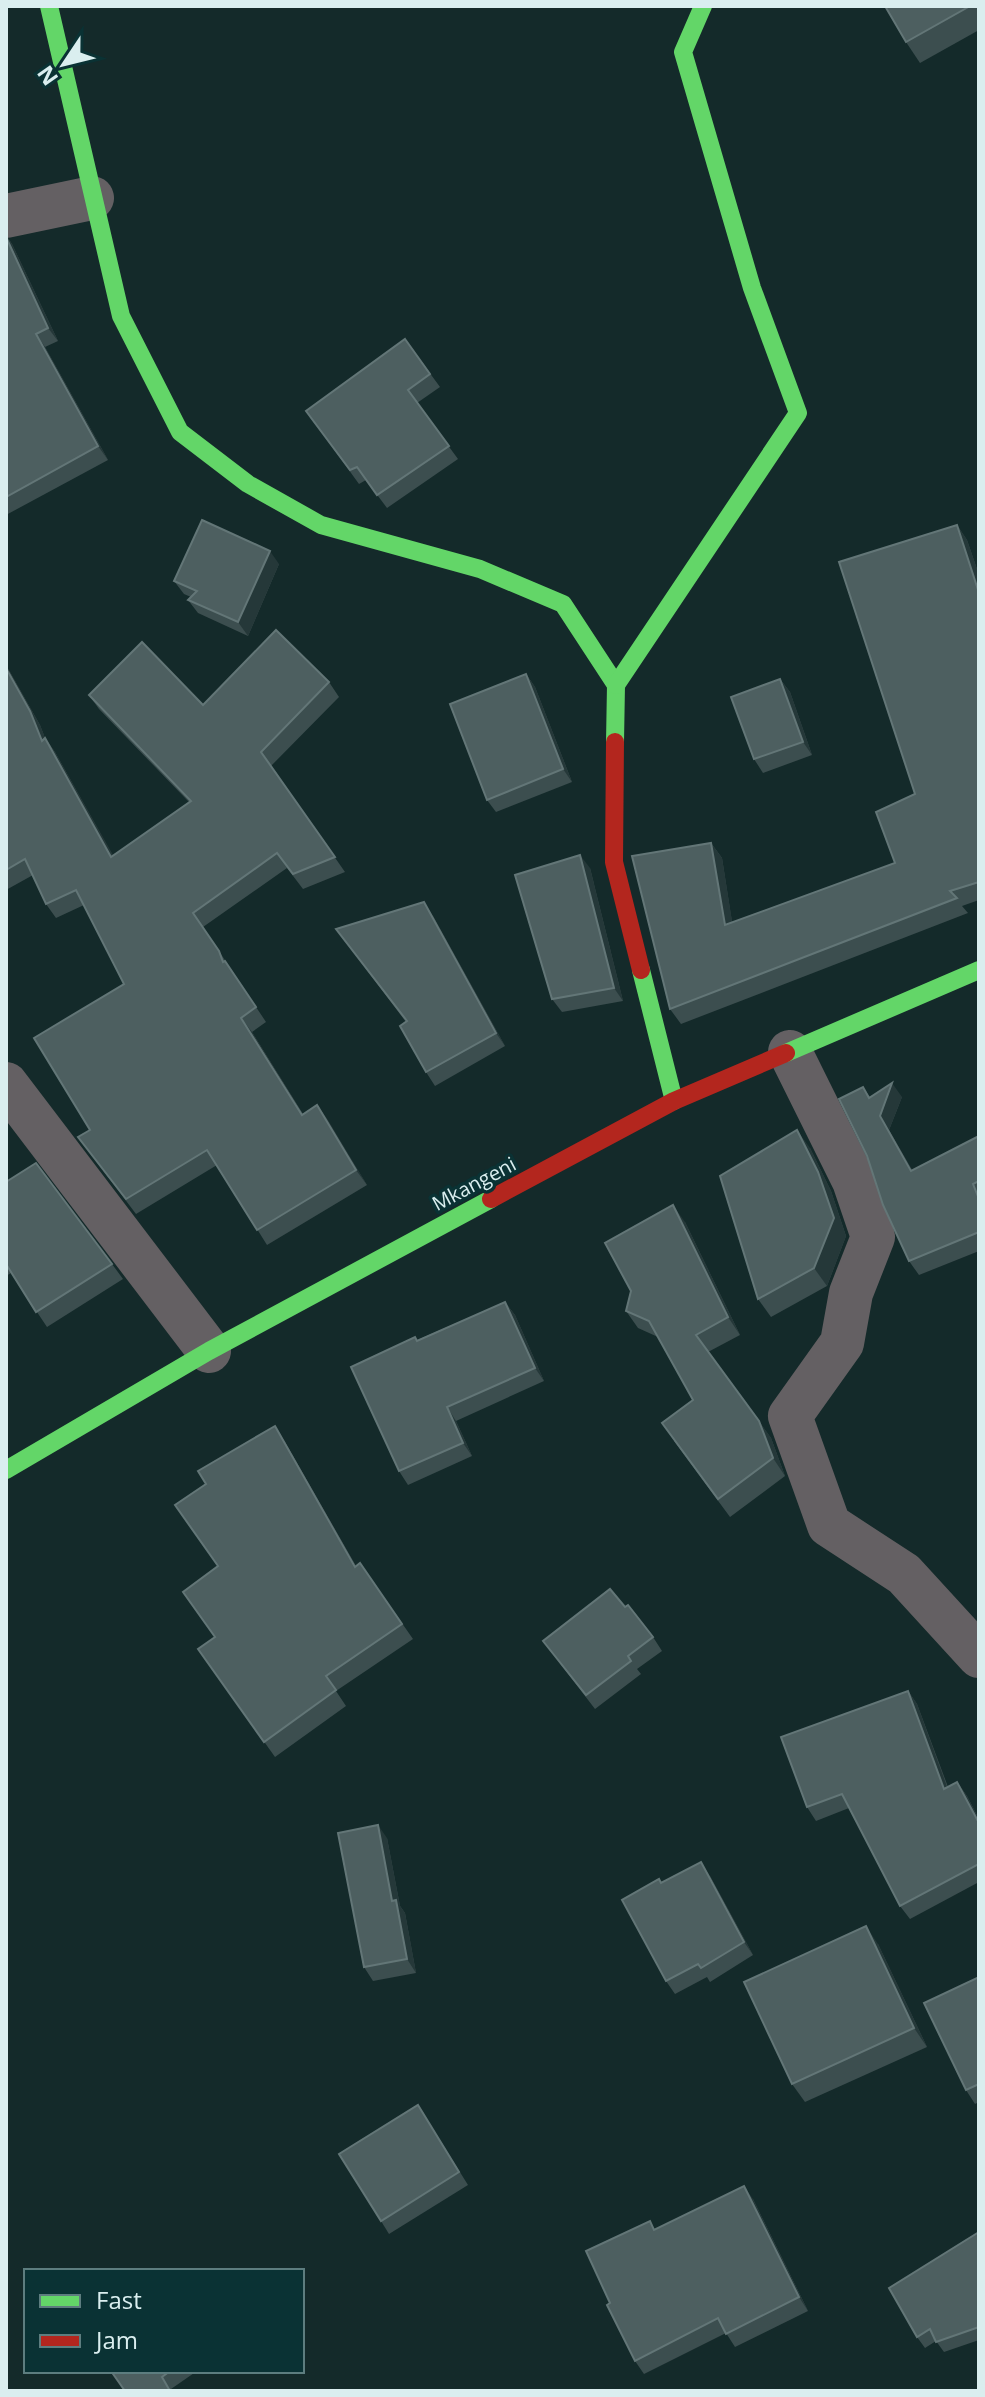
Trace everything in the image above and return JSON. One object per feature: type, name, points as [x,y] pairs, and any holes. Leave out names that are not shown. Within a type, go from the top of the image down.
[{"type":"street","points":[[49,6],[121,316],[180,432],[248,484],[321,525],[480,569],[563,604],[616,685]]},
{"type":"street","points":[[674,1101],[614,862],[616,685],[798,413],[752,288],[683,52],[703,6]]},
{"type":"street","points":[[6,216],[92,198]]},
{"type":"street","name":"Mkangeni","points":[[6,1470],[209,1351],[674,1101],[979,970]]},
{"type":"street","points":[[790,1052],[854,1181],[873,1237],[851,1293],[842,1343],[790,1416],[829,1525],[904,1574],[979,1656]]},
{"type":"street","points":[[6,1084],[209,1351]]},
{"type":"building","points":[[885,6],[970,6],[906,42]]},
{"type":"building","points":[[6,237],[48,328],[36,334],[98,446],[6,497]]},
{"type":"building","points":[[405,339],[430,374],[408,390],[449,446],[377,495],[357,467],[350,470],[306,411]]},
{"type":"building","points":[[202,520],[270,551],[238,622],[188,600],[197,591],[174,581]]},
{"type":"building","points":[[957,525],[979,593],[979,882],[950,891],[957,898],[670,1009],[632,856],[711,843],[725,925],[895,863],[876,812],[915,794],[839,562]]},
{"type":"building","points":[[276,630],[329,682],[261,752],[335,857],[293,874],[277,853],[193,913],[256,1007],[241,1018],[302,1115],[317,1105],[356,1170],[257,1230],[207,1150],[126,1199],[78,1137],[90,1130],[34,1038],[124,984],[76,890],[46,904],[25,859],[6,870],[6,668],[30,711],[42,741],[45,738],[111,857],[191,801],[89,695],[142,642],[203,705]]},
{"type":"building","points":[[526,674],[563,769],[487,800],[450,704]]},
{"type":"building","points":[[780,679],[803,742],[754,759],[731,697]]},
{"type":"building","points":[[580,855],[614,988],[552,999],[515,875]]},
{"type":"building","points":[[424,902],[496,1033],[426,1072],[400,1026],[407,1021],[336,929]]},
{"type":"building","points":[[892,1083],[880,1116],[911,1171],[979,1136],[979,1181],[973,1184],[979,1199],[979,1232],[909,1261],[883,1205],[867,1156],[839,1099],[863,1087],[869,1098]]},
{"type":"building","points":[[797,1130],[818,1172],[834,1218],[814,1268],[758,1299],[720,1176]]},
{"type":"building","points":[[36,1163],[112,1264],[36,1312],[6,1264],[6,1182]]},
{"type":"building","points":[[673,1205],[728,1317],[696,1335],[759,1421],[773,1458],[718,1499],[662,1423],[693,1400],[649,1321],[626,1311],[631,1291],[605,1243]]},
{"type":"building","points":[[505,1302],[535,1368],[447,1407],[463,1443],[399,1471],[351,1367],[415,1337],[417,1341]]},
{"type":"building","points":[[275,1426],[355,1567],[360,1563],[402,1624],[326,1676],[336,1690],[264,1742],[198,1649],[215,1637],[183,1592],[218,1566],[175,1505],[206,1484],[198,1471]]},
{"type":"building","points":[[610,1589],[625,1607],[628,1605],[653,1637],[628,1656],[631,1661],[586,1695],[543,1641]]},
{"type":"building","points":[[908,1691],[944,1789],[957,1782],[979,1823],[979,1864],[900,1906],[842,1794],[807,1807],[781,1737]]},
{"type":"building","points":[[378,1825],[407,1959],[364,1967],[338,1833]]},
{"type":"building","points":[[701,1862],[744,1942],[701,1968],[698,1964],[666,1981],[622,1900],[659,1879],[661,1883]]},
{"type":"building","points":[[866,1926],[914,2028],[792,2084],[744,1982]]},
{"type":"building","points":[[979,1977],[979,2084],[966,2090],[924,2003]]},
{"type":"building","points":[[418,2105],[459,2172],[381,2221],[339,2154]]},
{"type":"building","points":[[744,2186],[799,2297],[726,2334],[718,2318],[635,2361],[607,2305],[610,2303],[586,2251],[650,2221],[654,2230]]},
{"type":"building","points":[[979,2232],[979,2327],[936,2342],[930,2329],[917,2337],[889,2288]]},
{"type":"building","points":[[112,2373],[167,2373],[162,2377],[170,2391],[125,2391]]},
{"type":"traffic: fast","points":[[49,6],[121,316],[180,432],[248,484],[321,525],[480,569],[563,604],[616,685],[615,742]]},
{"type":"traffic: fast","points":[[616,685],[798,413],[752,288],[683,52],[703,6]]},
{"type":"traffic: fast","points":[[641,970],[674,1101]]},
{"type":"traffic: fast","points":[[786,1053],[979,970]]},
{"type":"traffic: fast","points":[[6,1470],[209,1351],[491,1199]]},
{"type":"traffic: jam","points":[[615,742],[614,862],[641,970]]},
{"type":"traffic: jam","points":[[491,1199],[674,1101],[786,1053]]}]
